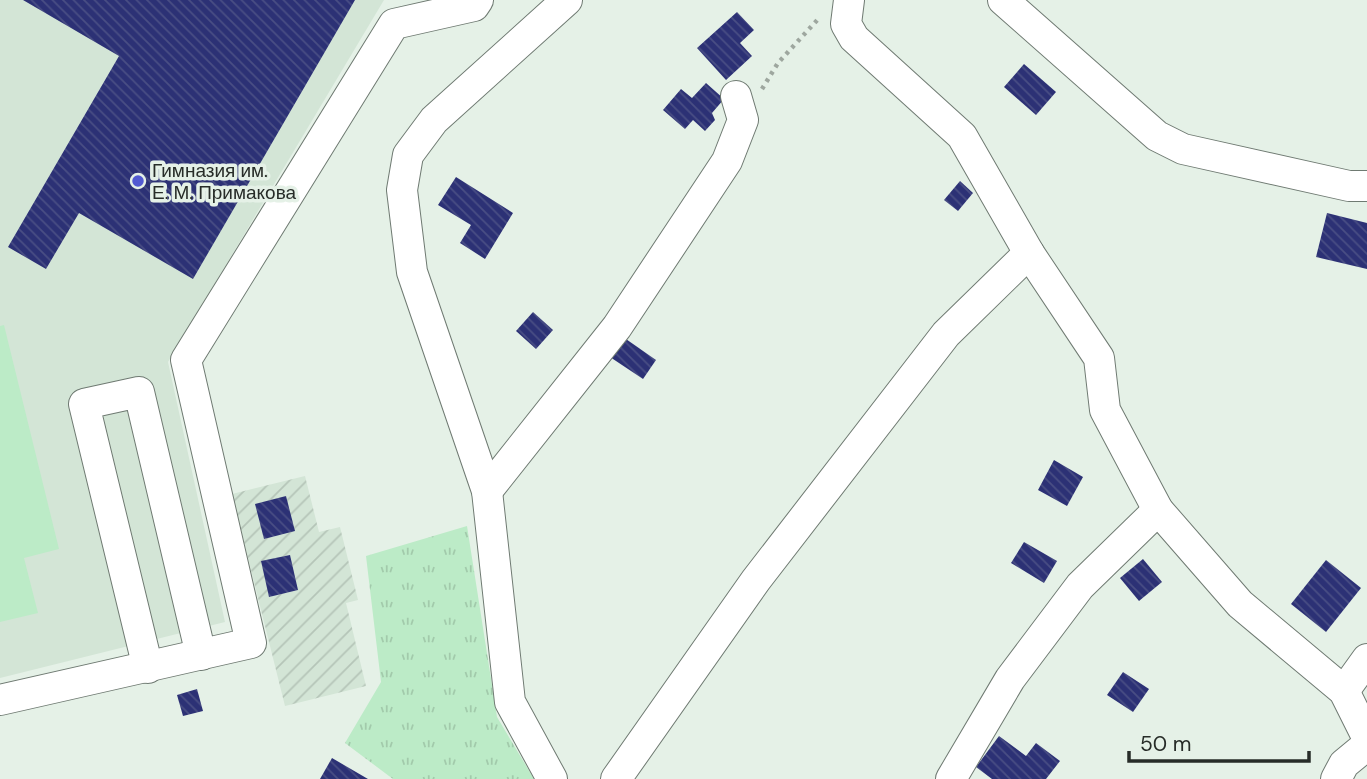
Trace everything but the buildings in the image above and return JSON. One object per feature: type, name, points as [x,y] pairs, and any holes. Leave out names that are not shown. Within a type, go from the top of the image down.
[{"type":"street","points":[[0,700],[251,643],[186,360],[394,24],[474,6],[478,0]]},
{"type":"street","points":[[552,779],[510,702],[487,491],[412,272],[402,190],[408,155],[434,120],[567,0]]},
{"type":"street","points":[[1003,0],[1157,136],[1183,149],[1349,186],[1367,186]]},
{"type":"street","points":[[838,4],[854,38],[962,135],[1029,253],[1099,358],[1105,410],[1158,510],[1240,604],[1344,691],[1367,737]]},
{"type":"street","points":[[487,491],[617,327],[727,161],[740,108]]},
{"type":"street","points":[[616,779],[756,580],[946,334],[1029,253]]},
{"type":"street","points":[[148,668],[84,404],[139,392],[201,656]]},
{"type":"street","points":[[951,779],[1010,679],[1080,586],[1158,510]]},
{"type":"street","points":[[1344,691],[1367,659]]},
{"type":"street","points":[[1336,779],[1344,764],[1367,745]]},
{"type":"path","points":[[740,108],[778,63],[838,4]]},
{"type":"shaded area","name":"Гимназия им. Е. М. Примакова","points":[[0,0],[384,0],[168,362],[225,622],[0,678]]},
{"type":"shaded area","points":[[305,476],[319,532],[340,527],[358,600],[346,603],[366,686],[285,706],[232,494]]},
{"type":"green space","points":[[4,325],[59,549],[24,558],[38,613],[0,622],[0,326]]},
{"type":"green space","points":[[467,526],[497,717],[534,779],[393,779],[345,743],[381,682],[366,556]]},
{"type":"place","name":"Гимназия им. Е. М. Примакова","points":[[138,181]]}]
